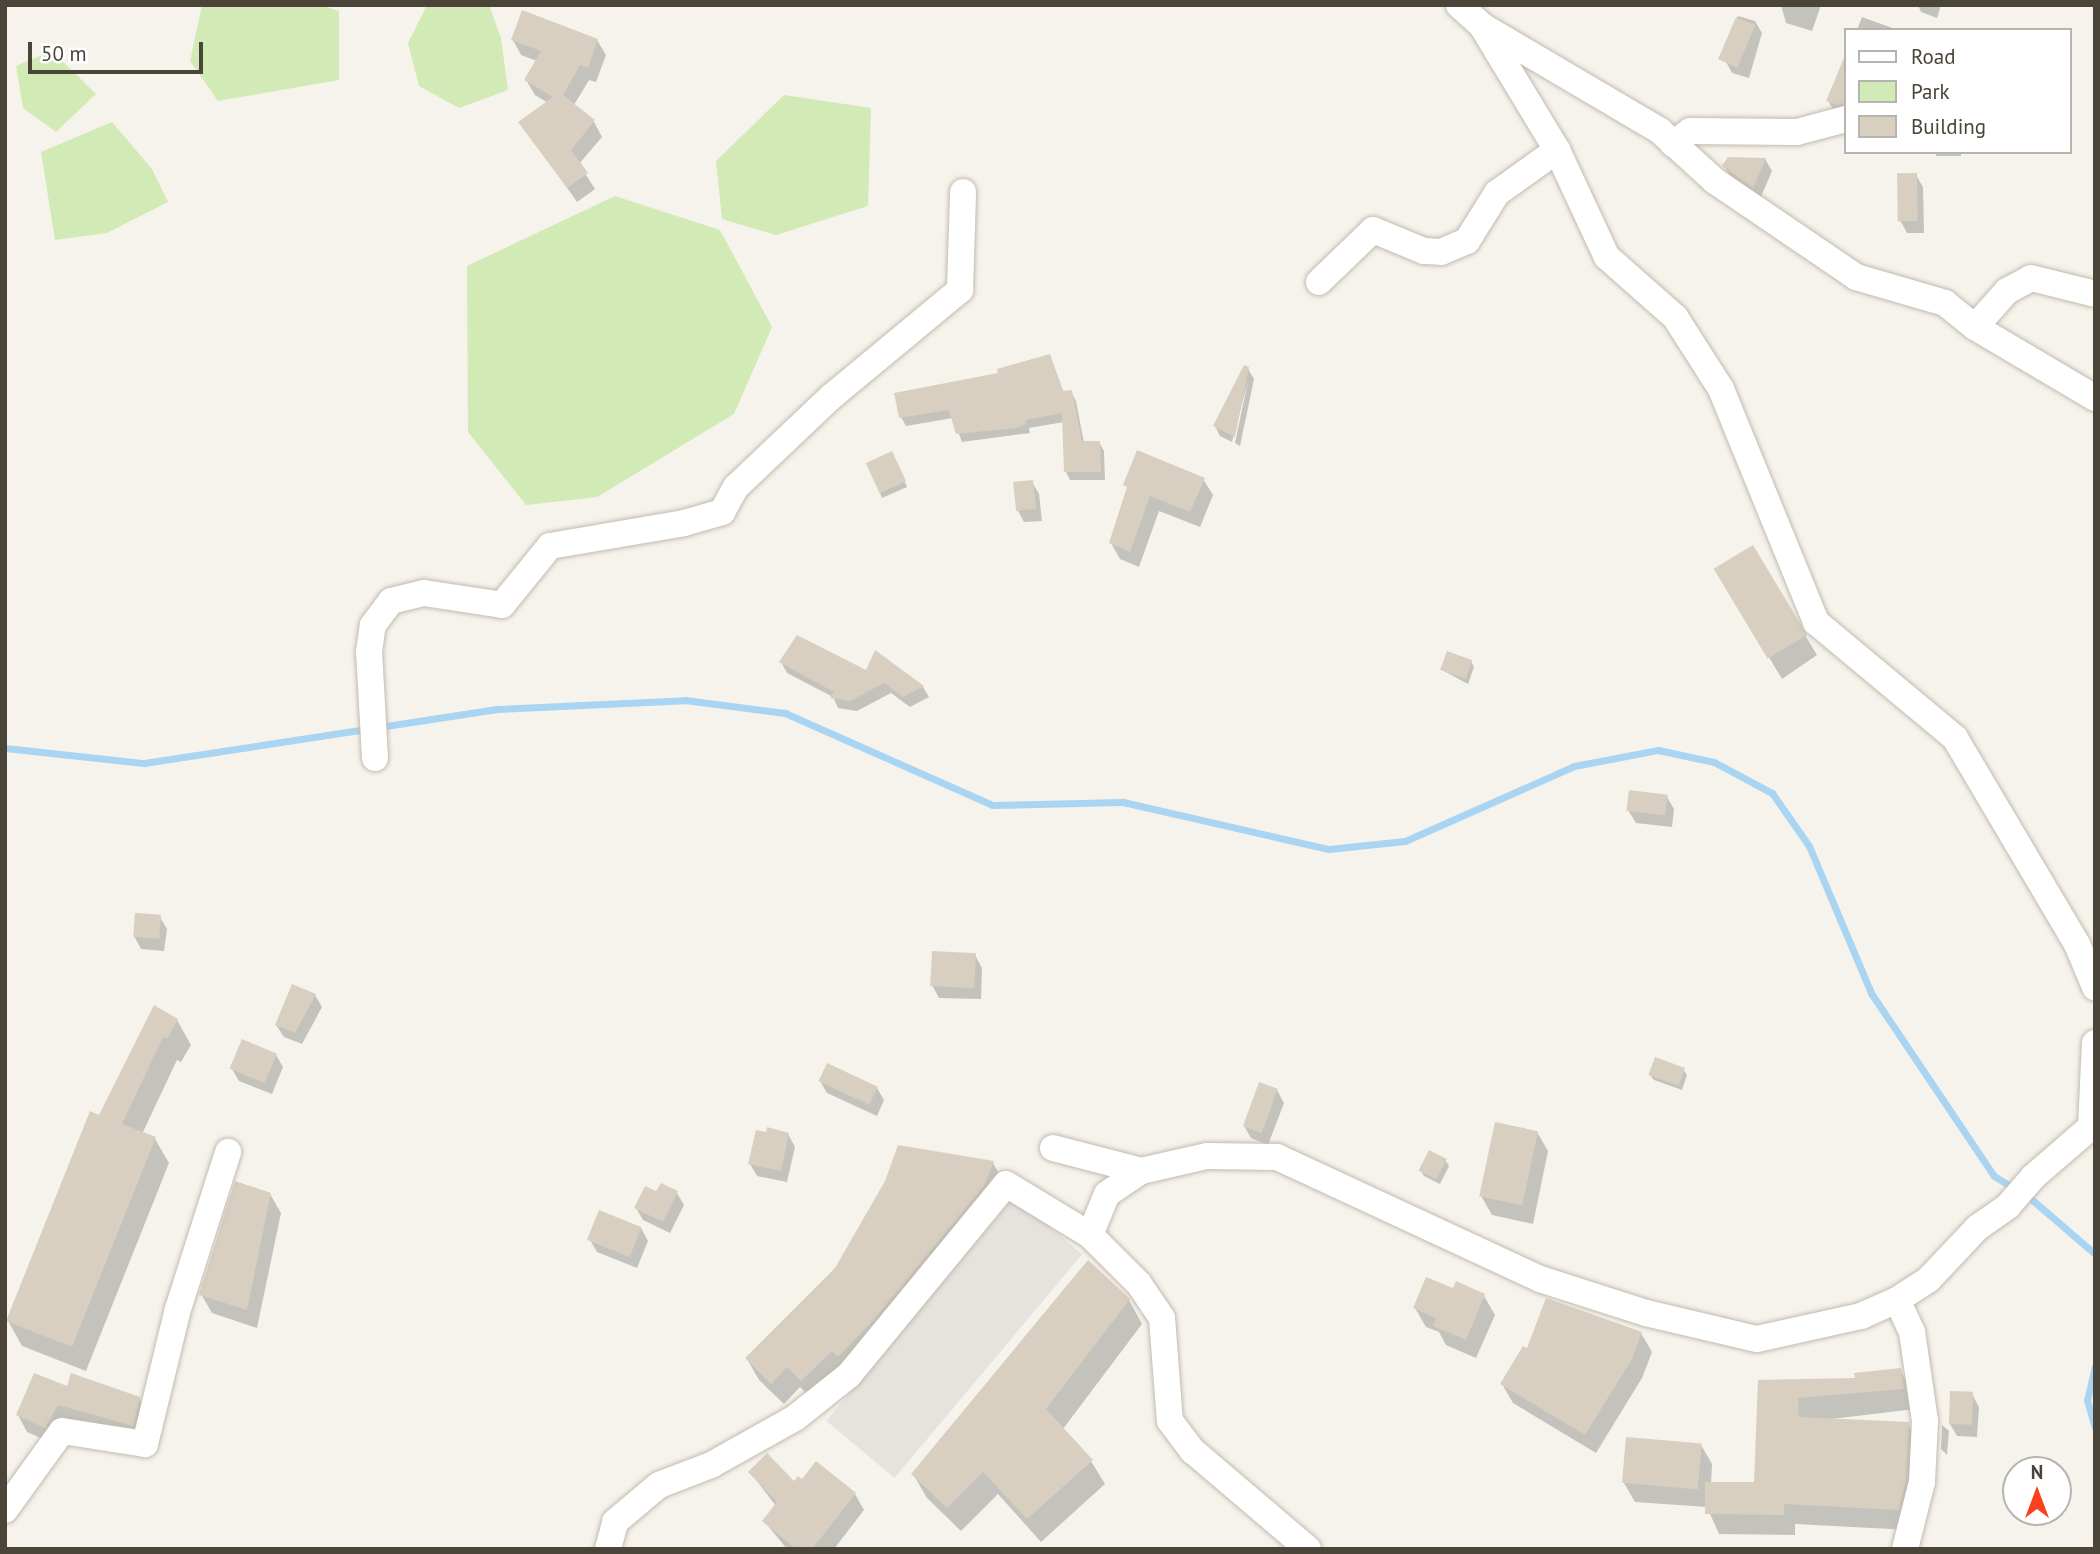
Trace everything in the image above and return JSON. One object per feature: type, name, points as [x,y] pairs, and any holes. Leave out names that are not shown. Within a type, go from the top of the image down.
[{"type":"street","points":[[1471,13],[1660,131],[1715,181],[1856,277],[1945,303],[1975,327],[2095,398]]},
{"type":"street","points":[[1471,13],[1557,150],[1606,257],[1675,317],[1721,389],[1816,622],[1955,738],[2077,944],[2095,987]]},
{"type":"street","points":[[1673,145],[1690,131],[1797,132],[1844,120]]},
{"type":"street","points":[[1319,282],[1373,230],[1424,251],[1441,252],[1467,241],[1497,193],[1557,150]]},
{"type":"street","points":[[375,758],[374,694],[369,652],[373,625],[391,601],[424,593],[502,605],[550,546],[684,523],[722,512],[736,487],[831,397],[960,290],[963,192]]},
{"type":"street","points":[[1975,327],[2007,291],[2031,278],[2095,294]]},
{"type":"street","points":[[1090,1235],[1107,1195],[1141,1171],[1207,1156],[1277,1157],[1540,1279],[1646,1313],[1757,1339],[1861,1316],[1896,1300],[1929,1279],[1977,1228],[2008,1206],[2033,1177],[2091,1127],[2095,1043]]},
{"type":"street","points":[[1053,1148],[1141,1171]]},
{"type":"street","points":[[5,1510],[62,1431],[145,1444],[178,1309],[228,1152]]},
{"type":"street","points":[[608,1549],[615,1522],[659,1485],[711,1465],[795,1418],[849,1375],[1006,1184],[1090,1235],[1139,1284],[1163,1318],[1170,1421],[1193,1451],[1308,1549]]},
{"type":"street","points":[[1896,1300],[1912,1332],[1924,1421],[1922,1482],[1905,1549]]},
{"type":"shaded area","points":[[1014,1197],[1082,1254],[894,1478],[826,1421]]},
{"type":"green space","points":[[202,5],[320,5],[339,11],[339,80],[218,101],[190,61]]},
{"type":"green space","points":[[427,5],[489,5],[501,38],[508,90],[459,108],[419,86],[408,43]]},
{"type":"green space","points":[[52,51],[96,94],[56,132],[23,108],[16,66]]},
{"type":"green space","points":[[784,95],[871,108],[868,206],[776,235],[722,219],[716,161]]},
{"type":"green space","points":[[112,122],[152,169],[168,202],[107,233],[55,240],[41,152]]},
{"type":"green space","points":[[615,196],[720,230],[772,327],[734,414],[597,497],[526,505],[468,432],[467,266]]},
{"type":"building","points":[[522,10],[598,39],[588,68],[580,65],[563,95],[595,120],[571,150],[588,173],[567,188],[518,122],[553,97],[524,80],[541,51],[511,40]]},
{"type":"building","points":[[1736,17],[1755,25],[1737,68],[1718,59]]},
{"type":"building","points":[[1844,58],[1844,104],[1826,101]]},
{"type":"building","points":[[1728,157],[1766,158],[1753,188],[1722,166]]},
{"type":"building","points":[[1897,173],[1917,173],[1918,221],[1898,221]]},
{"type":"building","points":[[1050,354],[1063,391],[1072,390],[1082,441],[1100,441],[1101,472],[1064,472],[1062,413],[1026,420],[1026,424],[1016,428],[956,434],[949,410],[899,418],[894,393],[998,373],[997,369]]},
{"type":"building","points":[[1244,365],[1249,367],[1235,437],[1213,426]]},
{"type":"building","points":[[1137,450],[1205,478],[1190,512],[1150,496],[1130,552],[1109,543],[1127,487],[1123,485]]},
{"type":"building","points":[[892,451],[906,481],[880,493],[866,463]]},
{"type":"building","points":[[1033,480],[1036,509],[1016,511],[1013,482]]},
{"type":"building","points":[[1753,545],[1807,635],[1768,659],[1714,569]]},
{"type":"building","points":[[797,635],[866,670],[875,650],[924,686],[903,697],[884,683],[850,701],[830,698],[834,692],[779,662]]},
{"type":"building","points":[[1447,651],[1472,660],[1466,679],[1440,670]]},
{"type":"building","points":[[1629,790],[1668,795],[1665,816],[1626,811]]},
{"type":"building","points":[[135,913],[161,915],[159,939],[133,937]]},
{"type":"building","points":[[932,951],[976,953],[974,988],[930,986]]},
{"type":"building","points":[[292,984],[316,994],[295,1033],[275,1025]]},
{"type":"building","points":[[154,1005],[178,1019],[167,1039],[163,1037],[122,1124],[156,1137],[72,1347],[6,1321],[90,1111],[99,1115]]},
{"type":"building","points":[[242,1039],[277,1054],[264,1083],[229,1068]]},
{"type":"building","points":[[1655,1057],[1685,1068],[1679,1086],[1649,1075]]},
{"type":"building","points":[[827,1063],[878,1087],[869,1105],[819,1081]]},
{"type":"building","points":[[1259,1082],[1278,1089],[1262,1133],[1243,1126]]},
{"type":"building","points":[[1495,1122],[1538,1131],[1522,1205],[1479,1196]]},
{"type":"building","points":[[767,1127],[789,1133],[781,1171],[748,1164],[756,1130],[766,1132]]},
{"type":"building","points":[[898,1145],[994,1161],[984,1186],[872,1322],[838,1357],[832,1351],[801,1381],[787,1367],[771,1384],[745,1358],[835,1268],[885,1181]]},
{"type":"building","points":[[1429,1150],[1447,1159],[1436,1180],[1419,1170]]},
{"type":"building","points":[[235,1181],[271,1193],[247,1310],[199,1295]]},
{"type":"building","points":[[661,1183],[678,1191],[663,1222],[634,1208],[645,1186],[656,1191]]},
{"type":"building","points":[[599,1210],[642,1227],[630,1257],[587,1240]]},
{"type":"building","points":[[1088,1260],[1130,1299],[1046,1409],[1093,1460],[1027,1519],[983,1472],[947,1508],[911,1474]]},
{"type":"building","points":[[1426,1277],[1453,1288],[1456,1281],[1485,1294],[1466,1340],[1433,1326],[1436,1318],[1413,1308]]},
{"type":"building","points":[[1546,1298],[1642,1332],[1632,1359],[1585,1435],[1500,1384],[1523,1346],[1527,1348]]},
{"type":"building","points":[[1901,1368],[1904,1389],[1798,1398],[1799,1417],[1909,1422],[1906,1480],[1899,1510],[1784,1504],[1784,1515],[1705,1514],[1705,1482],[1754,1482],[1758,1380],[1855,1378],[1854,1373]]},
{"type":"building","points":[[34,1373],[67,1386],[71,1373],[140,1397],[133,1426],[58,1405],[45,1428],[16,1415]]},
{"type":"building","points":[[1950,1391],[1973,1392],[1972,1425],[1949,1424]]},
{"type":"building","points":[[1626,1437],[1702,1444],[1698,1489],[1622,1483]]},
{"type":"building","points":[[767,1453],[794,1481],[798,1476],[802,1479],[816,1461],[856,1493],[812,1549],[796,1549],[762,1521],[777,1502],[748,1472]]},
{"type":"waterway","points":[[5,748],[144,763],[497,709],[685,700],[785,713],[993,805],[1123,802],[1329,849],[1405,841],[1574,766],[1658,750],[1714,762],[1772,793],[1809,846],[1871,993],[1994,1176],[2030,1198],[2095,1254]]},
{"type":"waterway","points":[[2095,1366],[2087,1400],[2095,1428]]}]
